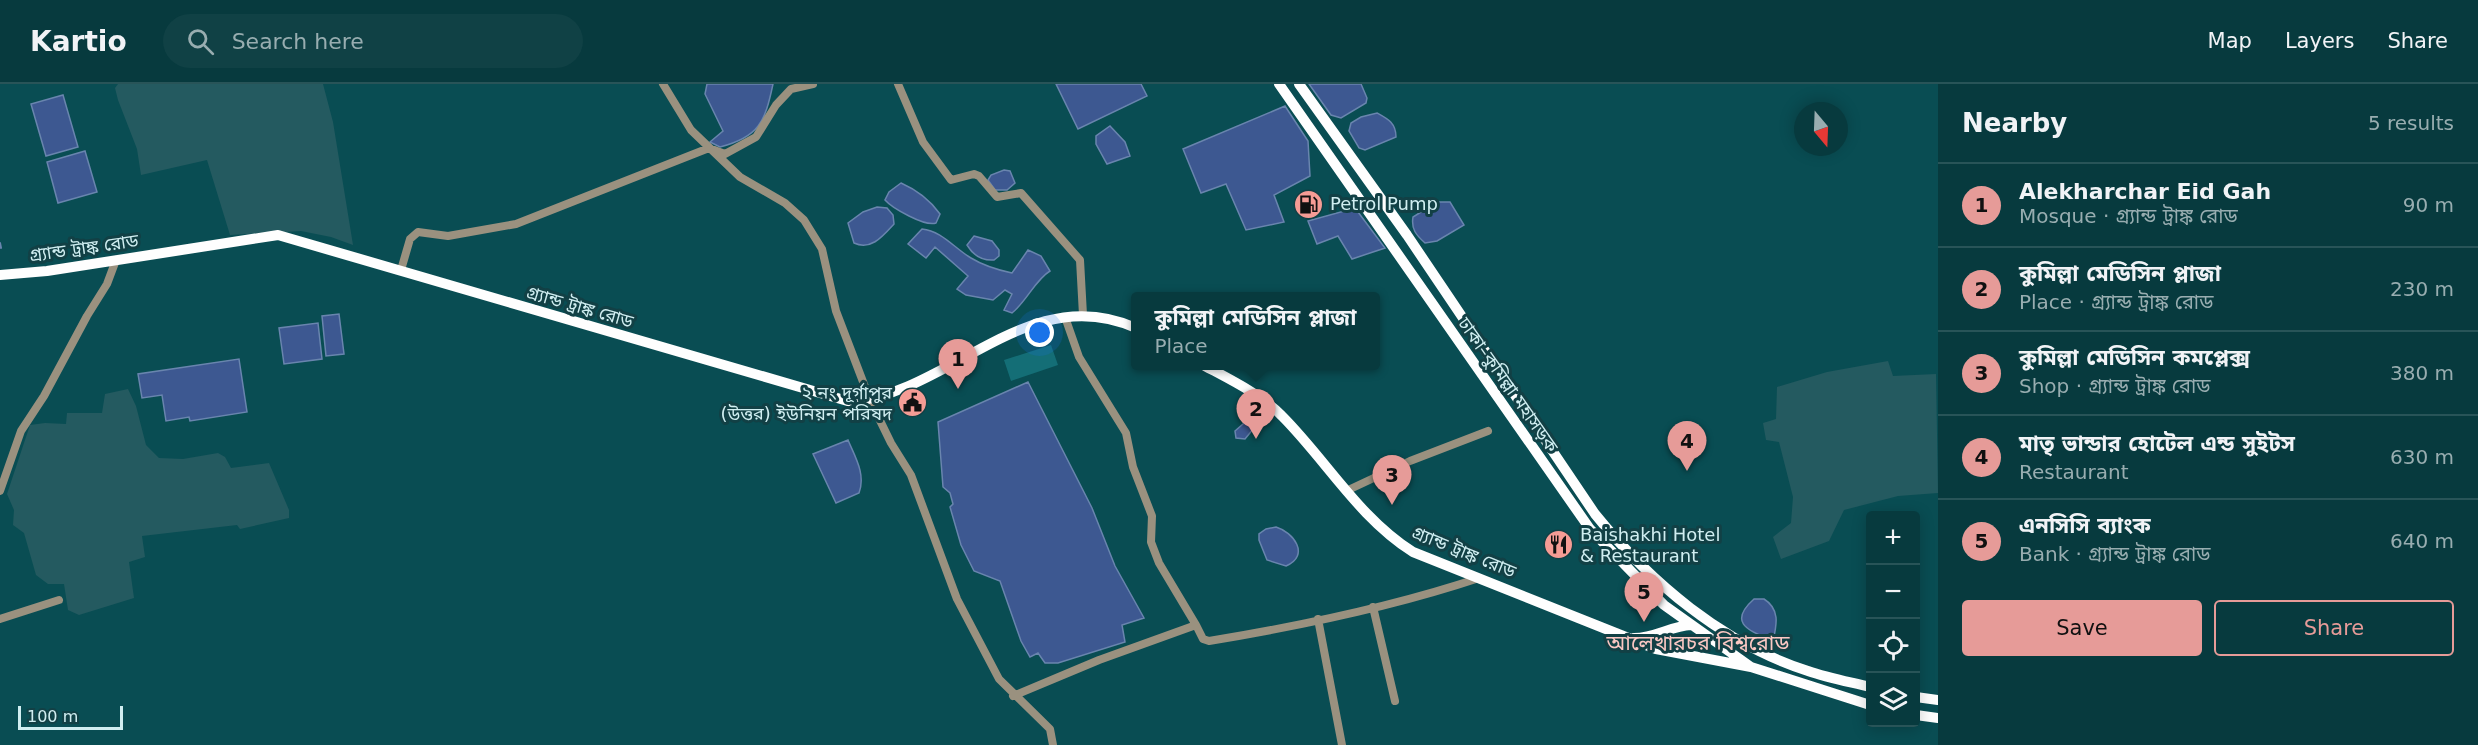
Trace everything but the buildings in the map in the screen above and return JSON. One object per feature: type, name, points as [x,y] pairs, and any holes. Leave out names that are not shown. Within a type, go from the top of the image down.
[{"type":"highway","name":"ঢাকা–কুমিল্লা মহাসড়ক","points":[[1279,84],[1585,522],[1645,588],[1689,626],[1720,644],[1751,667]]},
{"type":"highway","points":[[1299,84],[1407,236],[1595,514],[1617,541],[1667,589],[1706,619],[1728,632],[1769,655],[1807,671],[1866,686]]},
{"type":"highway","name":"গ্র্যান্ড ট্রাঙ্ক রোড","points":[[0,275],[278,236],[851,402],[870,400],[911,385],[1013,331],[1065,317],[1083,315],[1109,318],[1131,326]]},
{"type":"highway","name":"গ্র্যান্ড ট্রাঙ্ক রোড","points":[[1211,370],[1281,414],[1346,491],[1403,546],[1430,559],[1652,647],[1698,659],[1751,667],[1866,704]]},
{"type":"highway","name":"গ্র্যান্ড ট্রাঙ্ক রোড","points":[[1628,638],[1654,635],[1670,628],[1689,626],[1706,619]]},
{"type":"highway","points":[[1720,644],[1728,632]]},
{"type":"highway","points":[[1652,647],[1654,635]]},
{"type":"highway","points":[[1920,697],[1938,700]]},
{"type":"highway","points":[[1920,716],[1938,718]]},
{"type":"street","points":[[663,84],[691,130],[740,177],[785,203],[804,220],[822,249],[836,311],[870,400],[877,417],[911,475],[957,599],[999,679],[1013,696],[1050,729],[1053,745]]},
{"type":"street","points":[[401,270],[410,239],[418,232],[448,236],[516,224],[709,148],[725,154],[756,137],[776,105],[791,89],[813,84]]},
{"type":"street","points":[[898,84],[923,142],[951,180],[974,174],[979,176],[998,197],[1021,193],[1080,260],[1083,315]]},
{"type":"street","points":[[0,491],[21,431],[44,396],[81,326],[107,284],[116,260]]},
{"type":"street","points":[[1065,317],[1079,357],[1126,434],[1133,467],[1152,516],[1152,542],[1159,563],[1203,639],[1209,641],[1373,607],[1438,592],[1480,578]]},
{"type":"street","points":[[1346,491],[1410,461],[1488,431]]},
{"type":"street","points":[[0,619],[59,600]]},
{"type":"street","points":[[1373,607],[1395,701]]},
{"type":"street","points":[[1318,619],[1342,745]]},
{"type":"street","points":[[1013,696],[1099,660],[1196,625]]},
{"type":"shaded area","points":[[118,84],[323,84],[333,122],[353,245],[331,237],[301,231],[230,235],[207,160],[141,175],[137,149],[118,100],[115,88]]},
{"type":"shaded area","points":[[707,84],[773,84],[763,118],[752,133],[720,147],[710,142],[723,131],[705,94]]},
{"type":"shaded area","points":[[1056,84],[1141,84],[1147,96],[1078,129]]},
{"type":"shaded area","points":[[1309,84],[1361,84],[1367,98],[1366,103],[1341,118],[1331,115]]},
{"type":"shaded area","points":[[63,95],[78,147],[46,156],[31,104]]},
{"type":"shaded area","points":[[1285,106],[1308,141],[1310,176],[1274,195],[1284,222],[1246,230],[1226,184],[1201,193],[1183,149]]},
{"type":"shaded area","points":[[1377,113],[1393,125],[1396,137],[1365,150],[1359,148],[1349,131],[1351,123],[1361,117]]},
{"type":"shaded area","points":[[1110,126],[1125,142],[1130,156],[1107,164],[1096,144],[1096,136]]},
{"type":"shaded area","points":[[85,151],[97,192],[58,203],[47,162]]},
{"type":"shaded area","points":[[1004,170],[1010,171],[1015,183],[1007,190],[995,190],[988,180],[991,175]]},
{"type":"shaded area","points":[[901,183],[923,196],[936,209],[940,214],[936,223],[917,220],[885,200],[889,192]]},
{"type":"shaded area","points":[[1437,202],[1450,202],[1464,225],[1437,241],[1425,243],[1415,232],[1413,217]]},
{"type":"shaded area","points":[[877,207],[887,208],[893,215],[894,224],[871,244],[854,243],[848,223],[863,212]]},
{"type":"shaded area","points":[[1355,208],[1385,248],[1352,259],[1338,236],[1317,244],[1308,221]]},
{"type":"shaded area","points":[[922,229],[936,233],[971,258],[991,267],[1012,273],[1028,250],[1041,256],[1050,271],[1012,313],[1004,310],[1012,294],[1005,290],[993,300],[966,295],[957,289],[968,276],[935,247],[926,258],[908,244]]},
{"type":"shaded area","points":[[974,236],[992,241],[999,250],[999,256],[994,260],[989,260],[972,252],[967,245]]},
{"type":"shaded area","points":[[339,314],[344,354],[326,356],[322,316]]},
{"type":"shaded area","points":[[318,323],[322,359],[284,364],[279,328]]},
{"type":"shaded area","points":[[1051,345],[1058,365],[1011,381],[1004,360]]},
{"type":"shaded area","points":[[239,359],[247,412],[190,421],[189,417],[166,421],[162,395],[142,398],[138,374]]},
{"type":"shaded area","points":[[1888,361],[1893,376],[1936,374],[1938,493],[1898,496],[1844,510],[1829,541],[1781,559],[1773,537],[1791,523],[1793,497],[1779,442],[1766,440],[1763,423],[1776,419],[1777,387],[1827,372]]},
{"type":"shaded area","points":[[1028,382],[1092,508],[1115,566],[1144,618],[1122,625],[1125,642],[1058,663],[1045,663],[1038,653],[1030,657],[1021,641],[1000,581],[974,571],[961,545],[950,507],[953,504],[950,493],[943,487],[938,422]]},
{"type":"shaded area","points":[[128,389],[136,406],[146,445],[159,458],[183,459],[218,453],[225,457],[231,468],[269,463],[289,510],[289,518],[240,529],[237,525],[142,536],[145,557],[129,562],[134,598],[79,615],[68,610],[64,584],[48,584],[36,575],[24,533],[13,525],[14,510],[7,494],[30,425],[66,424],[67,413],[102,413],[105,394]]},
{"type":"shaded area","points":[[1259,410],[1263,417],[1245,439],[1236,438],[1235,431]]},
{"type":"shaded area","points":[[848,440],[859,466],[861,486],[859,493],[836,503],[813,454]]},
{"type":"shaded area","points":[[1276,527],[1288,534],[1297,544],[1297,556],[1286,566],[1267,560],[1259,540],[1259,534],[1266,529]]},
{"type":"shaded area","points":[[1754,599],[1764,599],[1773,607],[1776,623],[1773,641],[1750,630],[1742,621],[1742,615]]},
{"type":"waterway","points":[[0,243],[1,248]]},
{"type":"place","name":"Petrol Pump","points":[[1309,204]]},
{"type":"place","name":"Alekharchar Eid Gah","points":[[958,389]]},
{"type":"place","name":"২ নং দূর্গাপুর (উত্তর) ইউনিয়ন পরিষদ","points":[[913,403]]},
{"type":"place","name":"কুমিল্লা মেডিসিন প্লাজা","points":[[1256,439]]},
{"type":"place","name":"মাতৃ ভান্ডার হোটেল এন্ড সুইটস","points":[[1687,471]]},
{"type":"place","name":"কুমিল্লা মেডিসিন কমপ্লেক্স","points":[[1392,505]]},
{"type":"place","name":"Baishakhi Hotel & Restaurant","points":[[1559,545]]},
{"type":"place","name":"এনসিসি ব্যাংক","points":[[1644,622]]},
{"type":"district","name":"আলেখারচর বিশ্বরোড","points":[[1698,643]]}]
